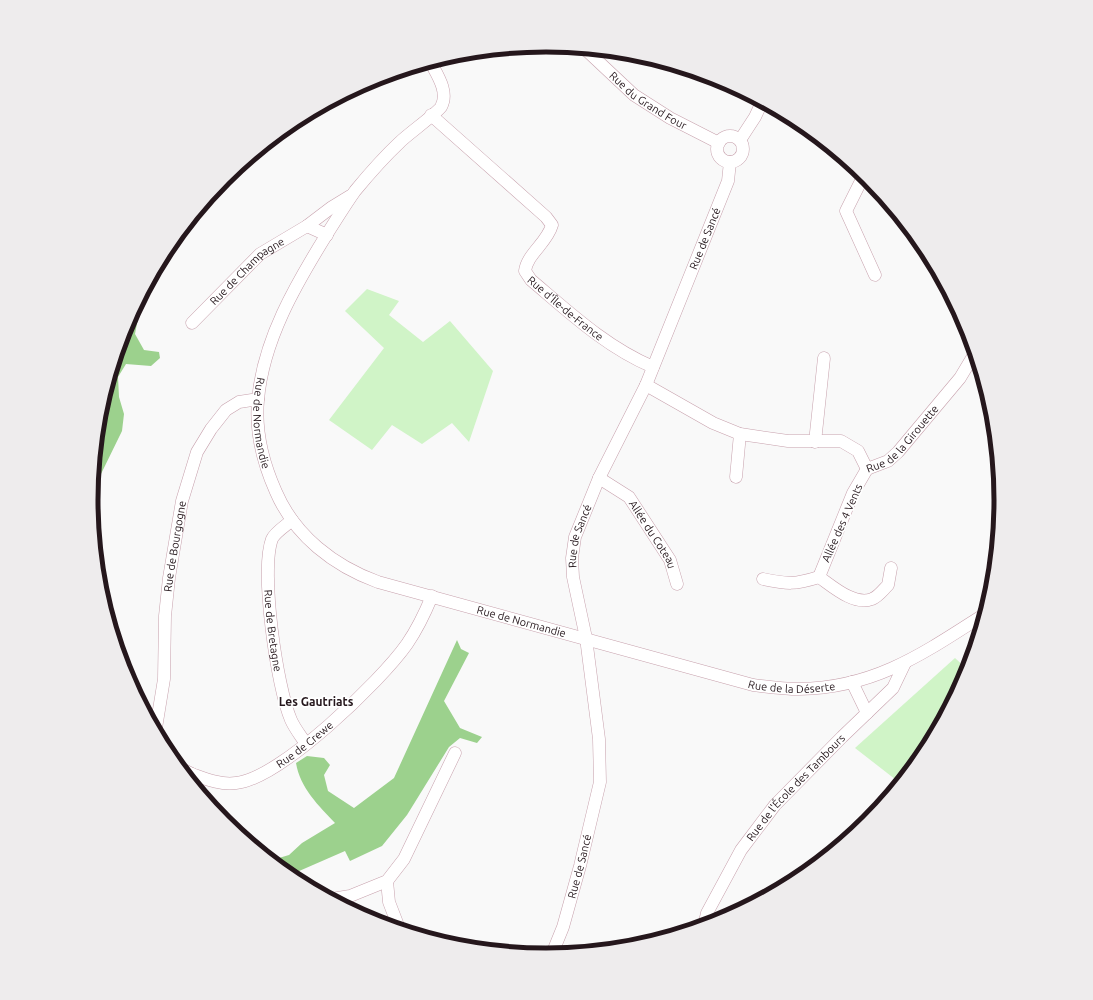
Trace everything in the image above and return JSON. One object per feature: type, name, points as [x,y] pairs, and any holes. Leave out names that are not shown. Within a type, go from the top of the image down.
[{"type":"street","name":"Rue du Grand Four","points":[[594,55],[634,95],[653,108],[719,143]]},
{"type":"street","name":"Rue de Normandie","points":[[434,66],[441,82],[443,96],[441,107],[398,144],[353,194],[308,264],[273,335],[264,366],[258,399],[259,434],[265,467],[281,502],[292,520],[317,547],[333,560],[356,574],[558,632],[586,638]]},
{"type":"street","points":[[740,140],[760,106]]},
{"type":"street","name":"Rue d'Île-de-France","points":[[431,115],[546,216],[552,225],[549,235],[526,264],[525,271],[531,280],[608,343],[636,360],[653,367]]},
{"type":"street","points":[[728,136],[736,137],[740,140],[743,146],[742,155],[736,161],[730,162],[723,160],[718,154],[719,143],[728,136]]},
{"type":"street","name":"Rue de Sancé","points":[[555,948],[563,927],[580,866],[600,782],[599,739],[586,638],[573,576],[572,558],[575,537],[599,478],[646,385],[728,181],[730,162]]},
{"type":"street","points":[[861,181],[846,211],[875,275]]},
{"type":"street","name":"Rue de Champagne","points":[[192,323],[260,254],[307,226],[332,207],[353,194]]},
{"type":"street","points":[[307,226],[327,235]]},
{"type":"street","points":[[816,442],[824,358]]},
{"type":"street","name":"Rue de la Girouette","points":[[646,385],[713,423],[740,434],[788,441],[840,441],[858,451],[867,469],[888,461],[898,452],[960,378],[972,358]]},
{"type":"street","name":"Rue de Bourgogne","points":[[158,722],[164,679],[165,616],[169,585],[182,502],[197,452],[211,429],[226,410],[239,402],[258,399]]},
{"type":"street","points":[[736,477],[740,434]]},
{"type":"street","name":"Allée des 4 Vents","points":[[762,579],[788,584],[799,583],[818,576],[853,493],[867,469]]},
{"type":"street","name":"Allée du Coteau","points":[[599,478],[629,497],[670,560],[677,584]]},
{"type":"street","name":"Rue de Bretagne","points":[[292,520],[272,538],[268,565],[269,610],[283,689],[291,720],[306,744]]},
{"type":"street","name":"Allée des 4 Vents","points":[[818,576],[846,595],[864,601],[873,599],[888,585],[891,568]]},
{"type":"street","name":"Rue de Crewe","points":[[192,775],[216,782],[236,784],[254,779],[286,761],[369,687],[389,666],[406,645],[422,621],[432,596]]},
{"type":"street","name":"Rue de la Déserte","points":[[586,638],[753,685],[798,689],[824,688],[852,682],[889,671],[922,654],[978,618]]},
{"type":"street","name":"Rue de l'École des Tambours","points":[[706,919],[707,913],[741,850],[775,805],[893,688],[905,663]]},
{"type":"street","points":[[852,682],[867,713]]},
{"type":"street","points":[[340,898],[350,896],[387,881],[404,859],[455,753]]},
{"type":"street","points":[[387,881],[389,902],[397,922]]},
{"type":"green space","points":[[367,289],[399,301],[389,315],[423,342],[450,321],[493,371],[469,442],[452,423],[422,444],[392,425],[372,450],[329,420],[384,348],[345,311]]},
{"type":"green space","points":[[138,318],[135,334],[144,350],[159,352],[160,358],[151,366],[126,364],[118,377],[119,397],[124,414],[122,431],[100,476],[99,484],[102,442],[107,413],[122,356]]},
{"type":"green space","points":[[457,640],[461,649],[469,653],[444,701],[460,728],[482,737],[477,743],[460,738],[449,747],[407,815],[382,846],[350,861],[345,851],[298,872],[278,858],[289,855],[302,843],[335,823],[311,796],[302,781],[296,763],[307,756],[324,758],[330,765],[324,775],[328,791],[354,808],[394,778]]},
{"type":"green space","points":[[955,658],[962,665],[948,698],[934,724],[919,749],[896,780],[855,748]]},
{"type":"district","name":"Les Gautriats","points":[[316,702]]}]
